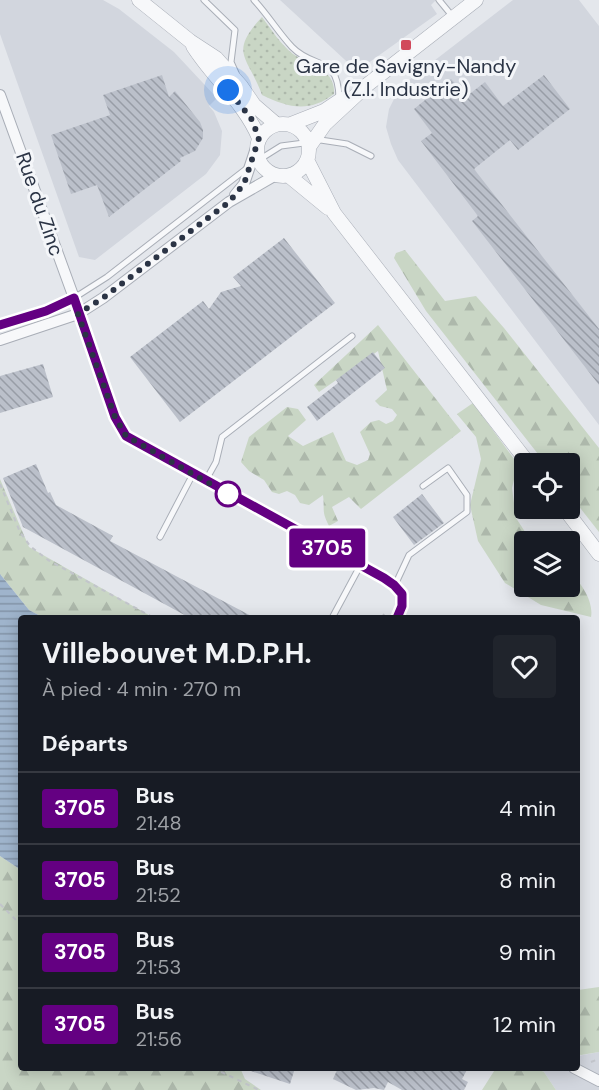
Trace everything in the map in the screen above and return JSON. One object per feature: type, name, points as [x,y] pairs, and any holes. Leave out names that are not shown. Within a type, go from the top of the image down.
[{"type":"street","points":[[139,0],[190,42],[216,58],[241,86],[254,105],[276,124]]},
{"type":"street","points":[[0,340],[78,314],[103,298],[229,202],[304,166],[310,147],[325,124],[367,85],[476,0]]},
{"type":"street","points":[[190,42],[204,64],[251,118],[256,153],[262,166],[282,175],[334,213],[520,453]]},
{"type":"street","points":[[229,202],[244,184],[269,127],[276,124],[291,124],[324,111],[367,85]]},
{"type":"street","name":"Rue du Zinc","points":[[0,95],[115,417],[126,436],[360,566],[398,590]]},
{"type":"street","points":[[291,124],[300,129],[310,147],[334,213]]},
{"type":"street","points":[[572,519],[599,554]]},
{"type":"street","points":[[398,590],[402,606],[398,615]]},
{"type":"street","points":[[580,1071],[599,1081]]},
{"type":"lane","points":[[204,0],[235,30],[231,62],[241,86]]},
{"type":"lane","points":[[254,0],[293,47],[334,74],[338,82],[339,100]]},
{"type":"lane","points":[[439,0],[453,18]]},
{"type":"lane","points":[[0,325],[46,311],[74,298],[107,277],[256,153],[304,143],[310,147],[347,144],[371,156]]},
{"type":"lane","points":[[206,481],[216,462],[222,437],[352,336]]},
{"type":"lane","points":[[398,590],[409,555],[467,512],[467,495],[448,468],[423,486]]},
{"type":"lane","points":[[160,537],[193,474]]},
{"type":"lane","points":[[334,615],[360,566]]},
{"type":"path","points":[[0,484],[20,532],[30,546],[48,560],[149,615]]},
{"type":"path","points":[[382,615],[388,603]]},
{"type":"path","points":[[0,904],[18,923]]},
{"type":"path","points":[[219,1071],[259,1090]]},
{"type":"shaded area","points":[[0,0],[103,0],[119,9],[174,52],[217,98],[209,106],[222,131],[220,155],[206,174],[95,260],[79,257],[0,34]]},
{"type":"shaded area","points":[[280,0],[436,0],[431,5],[437,14],[357,71]]},
{"type":"shaded area","points":[[513,0],[579,0],[599,26],[599,425],[398,160],[386,127],[389,109],[397,93],[408,81]]},
{"type":"shaded area","points":[[599,1052],[599,1090],[556,1090],[542,1071],[580,1071],[580,1056]]},
{"type":"green space","points":[[262,17],[276,37],[293,54],[321,69],[331,79],[334,94],[316,104],[307,106],[281,103],[262,95],[247,63],[243,48],[252,29]]},
{"type":"green space","points":[[405,250],[445,301],[476,296],[599,448],[599,532],[580,508],[580,453],[537,453],[426,311],[394,258],[396,253]]},
{"type":"green space","points":[[378,325],[461,431],[361,509],[349,497],[332,507],[338,521],[329,526],[324,513],[323,495],[309,505],[300,503],[295,495],[287,491],[279,494],[272,492],[264,480],[249,471],[241,462],[249,437],[287,407],[298,409],[306,420],[288,436],[303,446],[333,432],[346,461],[357,465],[368,460],[370,454],[360,432],[371,422],[379,420],[386,424],[393,421],[397,415],[392,409],[380,406],[375,401],[387,390],[378,351],[319,392],[314,385]]},
{"type":"green space","points":[[473,403],[514,459],[512,488],[514,519],[517,519],[524,531],[514,531],[514,588],[505,583],[478,541],[470,505],[481,459],[476,437],[457,414]]},
{"type":"green space","points":[[0,479],[29,547],[149,615],[38,615],[29,610],[0,574]]},
{"type":"green space","points":[[580,585],[591,605],[591,617],[541,605],[528,597],[580,597]]},
{"type":"green space","points":[[0,856],[18,868],[18,1071],[241,1071],[245,1079],[261,1090],[0,1090]]},
{"type":"green space","points":[[599,987],[599,1052],[581,1055],[580,1055],[580,990]]},
{"type":"green space","points":[[494,1071],[542,1071],[556,1090],[482,1090]]},
{"type":"water","points":[[0,574],[29,610],[38,615],[18,615],[18,868],[0,856]]},
{"type":"building","points":[[162,75],[169,97],[175,91],[200,122],[203,138],[195,151],[180,158],[181,161],[109,217],[97,185],[71,194],[51,135],[110,115],[103,95]]},
{"type":"building","points":[[544,75],[570,109],[518,150],[510,140],[474,169],[599,329],[599,385],[472,221],[478,216],[421,141],[432,133],[414,109],[451,79],[467,96],[485,82],[503,106]]},
{"type":"building","points":[[284,238],[335,303],[180,422],[130,357],[203,301],[209,309],[221,292],[241,286],[233,277]]},
{"type":"building","points":[[373,352],[385,368],[317,421],[307,407],[338,383],[336,380]]},
{"type":"building","points":[[43,364],[53,397],[0,413],[0,376]]},
{"type":"building","points":[[36,464],[48,493],[50,492],[56,505],[113,536],[110,541],[249,615],[184,615],[23,527],[3,478]]},
{"type":"building","points":[[422,494],[444,523],[414,545],[393,517]]},
{"type":"building","points":[[251,1071],[294,1071],[290,1084]]},
{"type":"building","points":[[337,1071],[466,1071],[462,1079],[468,1082],[464,1090],[402,1090],[388,1082],[384,1090],[374,1088],[356,1090],[333,1079]]},
{"type":"bus line","name":"3705","points":[[0,325],[46,311],[74,298],[115,417],[126,436],[384,578],[402,594],[402,606],[398,615]]},
{"type":"place","name":"Gare de Savigny-Nandy (Z.I. Industrie)","points":[[406,45]]},
{"type":"route","points":[[228,90],[251,118],[259,138],[244,184],[229,202],[103,298],[78,314],[115,417],[126,436],[228,494]]}]
